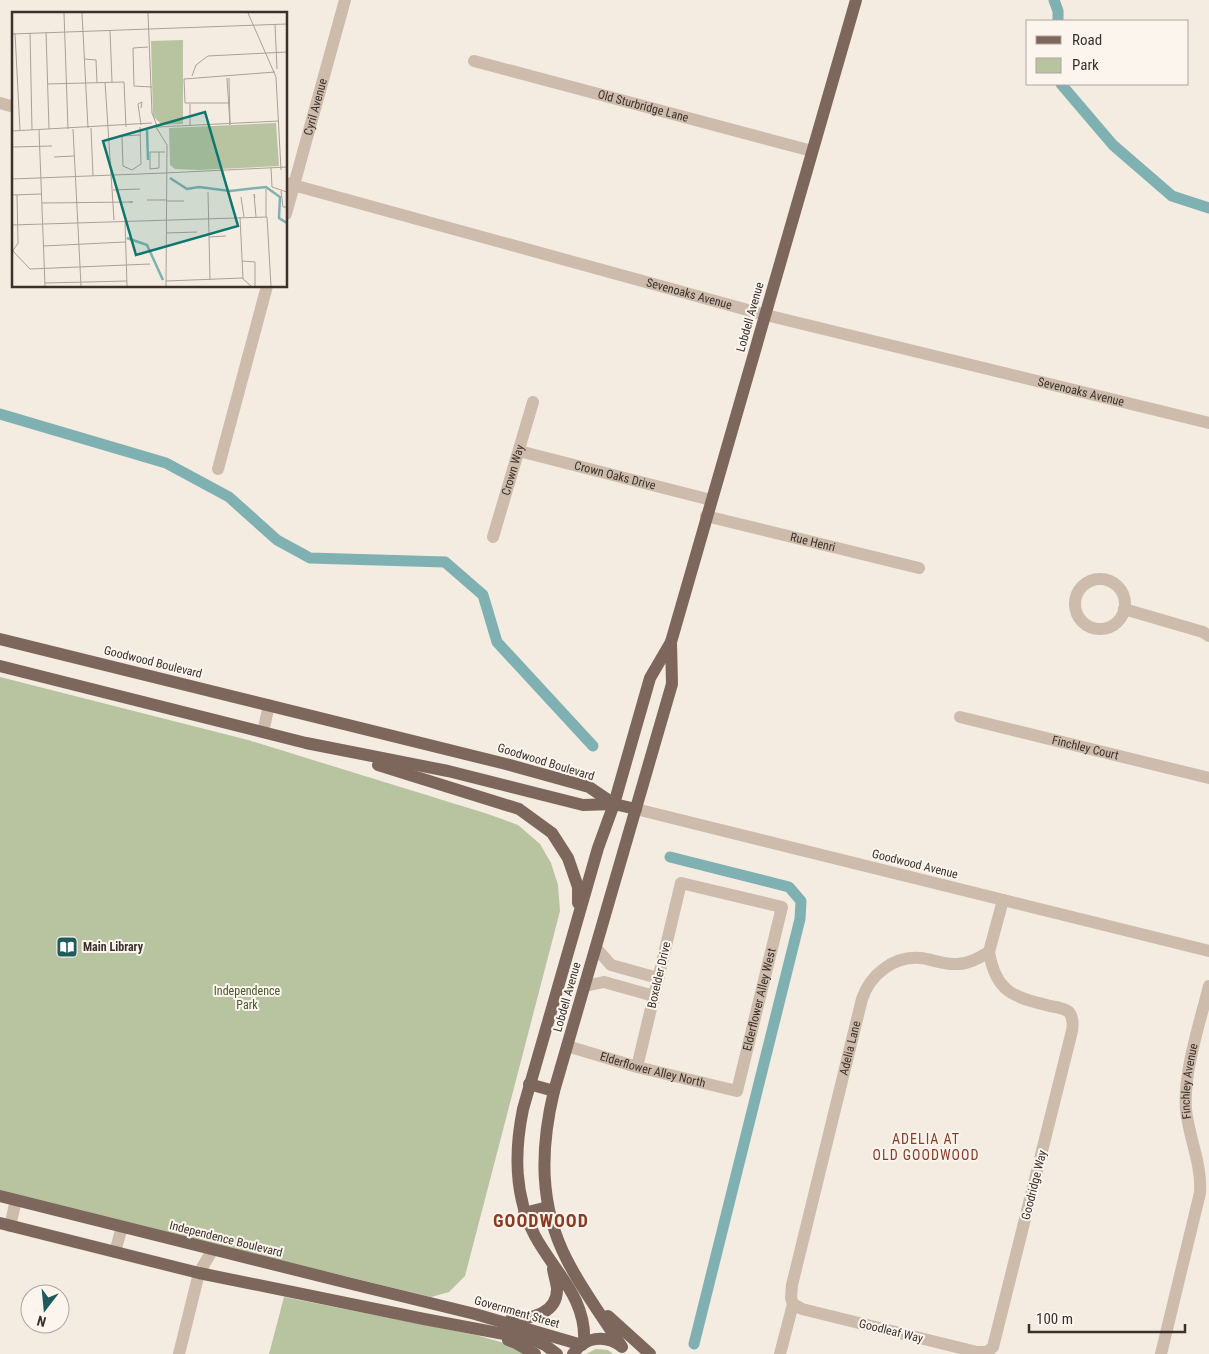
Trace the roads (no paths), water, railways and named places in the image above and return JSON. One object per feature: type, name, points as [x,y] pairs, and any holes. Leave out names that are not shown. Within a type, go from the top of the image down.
[{"type":"main road","name":"Lobdell Avenue","points":[[580,1347],[585,1334],[580,1308],[567,1284],[552,1265],[524,1213],[517,1178],[516,1153],[519,1129],[529,1084],[650,678],[671,642],[856,0]]},
{"type":"main road","name":"Goodwood Boulevard","points":[[0,639],[506,764],[589,787],[614,804]]},
{"type":"main road","name":"Lobdell Avenue","points":[[625,1351],[567,1260],[557,1238],[548,1207],[544,1162],[548,1116],[554,1091],[672,684],[671,642]]},
{"type":"main road","points":[[0,646],[41,649]]},
{"type":"main road","points":[[0,666],[306,743],[519,809],[552,833],[568,858],[578,887],[578,916]]},
{"type":"main road","points":[[306,743],[448,772],[583,805],[614,804]]},
{"type":"main road","points":[[448,772],[490,774],[506,764]]},
{"type":"main road","name":"Goodwood Avenue","points":[[614,804],[636,809]]},
{"type":"main road","points":[[529,1084],[554,1091]]},
{"type":"main road","name":"Independence Boulevard","points":[[0,1196],[445,1307]]},
{"type":"main road","points":[[524,1213],[548,1207]]},
{"type":"main road","points":[[5,1224],[199,1273]]},
{"type":"main road","points":[[496,1319],[526,1319],[542,1314],[548,1309],[552,1304],[557,1288],[552,1265]]},
{"type":"main road","name":"Government Street","points":[[199,1273],[531,1339],[545,1345],[557,1354]]},
{"type":"main road","name":"Government Street","points":[[445,1307],[496,1319],[580,1347]]},
{"type":"main road","points":[[599,1311],[609,1317],[650,1354]]},
{"type":"main road","points":[[483,1330],[516,1343],[535,1354]]},
{"type":"main road","points":[[580,1347],[590,1340],[609,1340],[625,1351]]},
{"type":"street","name":"Cyril Avenue","points":[[288,199],[290,184],[345,0]]},
{"type":"street","name":"Old Sturbridge Lane","points":[[474,61],[812,151]]},
{"type":"street","name":"Sevenoaks Avenue","points":[[290,184],[766,315],[1209,423]]},
{"type":"street","points":[[218,469],[266,288]]},
{"type":"street","name":"Crown Way","points":[[493,537],[533,402]]},
{"type":"street","name":"Crown Oaks Drive","points":[[519,451],[711,500]]},
{"type":"street","name":"Rue Henri","points":[[706,516],[919,568]]},
{"type":"street","points":[[1124,609],[1203,632],[1209,636]]},
{"type":"street","points":[[263,732],[269,705]]},
{"type":"street","name":"Finchley Court","points":[[960,717],[1209,778]]},
{"type":"street","name":"Goodwood Avenue","points":[[636,809],[1209,951]]},
{"type":"street","name":"Elderflower Alley West","points":[[681,883],[782,907],[737,1091]]},
{"type":"street","name":"Boxelder Drive","points":[[638,1067],[681,883]]},
{"type":"street","points":[[989,952],[1003,900]]},
{"type":"street","points":[[596,948],[611,965],[658,978]]},
{"type":"street","name":"Goodridge Way","points":[[989,952],[995,972],[1008,992],[1022,999],[1065,1009],[1072,1018],[1072,1031],[995,1342],[990,1350]]},
{"type":"street","name":"Adelia Lane","points":[[780,1354],[793,1304],[791,1298],[792,1285],[862,1000],[868,985],[889,964],[909,958],[922,958],[955,964],[973,961],[989,952]]},
{"type":"street","points":[[585,986],[604,982],[654,996]]},
{"type":"street","name":"Finchley Avenue","points":[[1161,1354],[1200,1193],[1200,1172],[1187,1117],[1186,1092],[1209,986]]},
{"type":"street","name":"Elderflower Alley North","points":[[568,1046],[638,1067],[737,1091]]},
{"type":"street","points":[[5,1224],[16,1200]]},
{"type":"street","points":[[115,1252],[122,1227]]},
{"type":"street","points":[[179,1354],[199,1273],[213,1249]]},
{"type":"street","name":"Goodleaf Way","points":[[793,1304],[802,1309],[977,1352],[983,1353],[990,1350]]},
{"type":"waterway","points":[[1054,0],[1058,11],[1058,20]]},
{"type":"waterway","points":[[1062,85],[1113,145],[1172,196],[1209,208]]},
{"type":"waterway","points":[[0,414],[166,463],[229,497],[277,540],[310,558],[445,562],[483,595],[497,642],[593,746]]},
{"type":"waterway","points":[[670,857],[789,887],[801,901],[800,919],[694,1344]]},
{"type":"place","name":"Main Library","points":[[67,947]]},
{"type":"district","name":"ADELIA AT OLD GOODWOOD","points":[[926,1148]]},
{"type":"district","name":"GOODWOOD","points":[[541,1220]]},
{"type":"park label","name":"Independence Park","points":[[247,998]]}]
